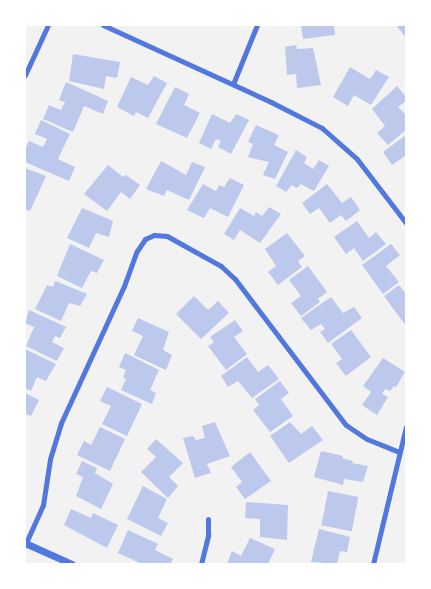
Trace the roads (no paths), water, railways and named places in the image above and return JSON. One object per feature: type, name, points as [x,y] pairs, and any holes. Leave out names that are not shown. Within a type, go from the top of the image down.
[{"type":"street","points":[[25,75],[48,25]]},
{"type":"street","points":[[103,25],[306,119],[336,138],[357,159],[406,223]]},
{"type":"street","points":[[233,84],[257,25]]},
{"type":"street","points":[[72,564],[25,544],[43,505],[50,459],[61,423],[124,286],[137,251],[142,242],[150,236],[167,236],[221,266],[235,279],[346,425],[367,439],[400,452]]},
{"type":"street","points":[[373,564],[406,427]]},
{"type":"street","points":[[201,564],[208,535],[208,519]]}]
